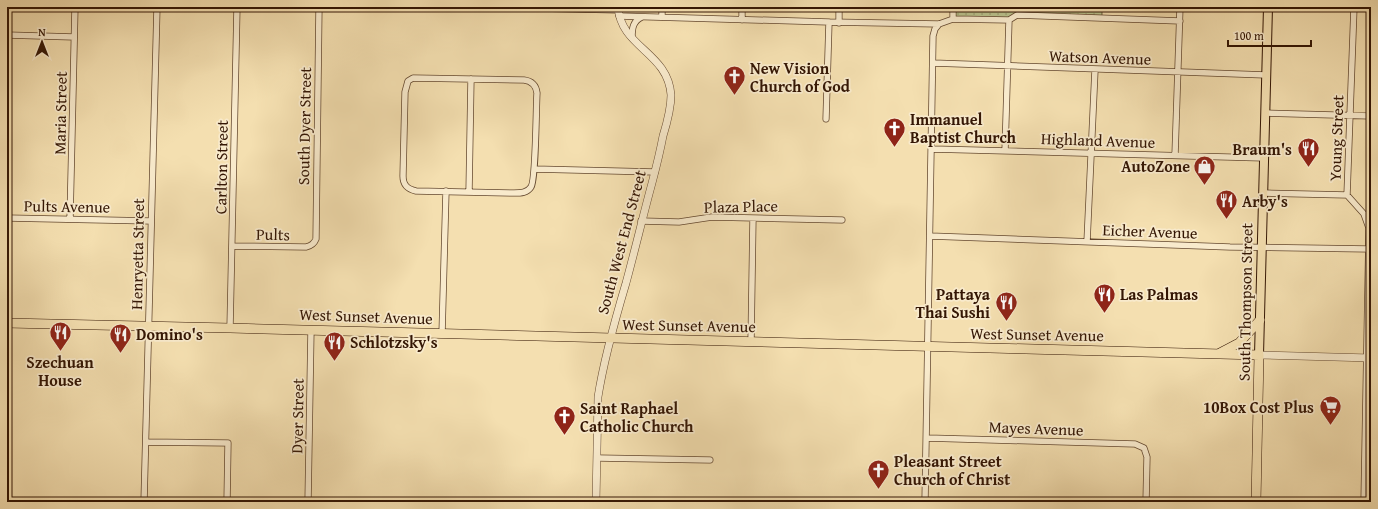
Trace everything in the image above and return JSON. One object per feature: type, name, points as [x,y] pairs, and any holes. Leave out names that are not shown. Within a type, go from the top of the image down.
[{"type":"highway","points":[[1218,354],[1239,344],[1260,320]]},
{"type":"highway","name":"West Sunset Avenue","points":[[7,323],[1259,355]]},
{"type":"highway","name":"South Thompson Street","points":[[1256,502],[1259,355]]},
{"type":"main road","name":"South Thompson Street","points":[[1259,355],[1268,7]]},
{"type":"street","name":"Maria Street","points":[[70,219],[75,7]]},
{"type":"street","name":"Henryetta Street","points":[[144,502],[157,7]]},
{"type":"street","name":"Carlton Street","points":[[230,328],[237,7]]},
{"type":"street","name":"South Dyer Street","points":[[312,245],[316,238],[319,7]]},
{"type":"street","points":[[485,7],[531,7],[618,11],[644,17],[830,22],[940,24],[953,19],[1009,20],[1017,15],[1180,21]]},
{"type":"street","points":[[662,7],[662,17]]},
{"type":"street","points":[[742,7],[742,20]]},
{"type":"street","points":[[839,7],[839,22]]},
{"type":"street","points":[[953,7],[953,19]]},
{"type":"street","points":[[1175,155],[1180,7]]},
{"type":"street","name":"Young Street","points":[[1354,7],[1347,195],[1364,214],[1369,228],[1369,358],[1364,502]]},
{"type":"street","name":"South West End Street","points":[[596,502],[598,397],[603,368],[655,172],[671,102],[669,85],[659,64],[632,38],[623,27],[618,11]]},
{"type":"street","points":[[632,38],[632,28],[634,22],[644,17]]},
{"type":"street","points":[[1005,151],[1009,20]]},
{"type":"street","points":[[826,119],[830,22]]},
{"type":"street","points":[[925,502],[929,347],[933,36],[935,29],[940,24]]},
{"type":"street","points":[[7,35],[74,37]]},
{"type":"street","name":"Watson Avenue","points":[[933,63],[1008,67],[1266,75]]},
{"type":"street","points":[[1087,242],[1095,70]]},
{"type":"street","points":[[413,78],[471,79],[524,80],[530,81],[534,84],[537,93],[532,186],[528,191],[523,193],[411,190],[406,187],[403,182],[406,86],[408,82],[413,78]]},
{"type":"street","points":[[469,192],[471,79]]},
{"type":"street","points":[[1265,113],[1371,116]]},
{"type":"street","name":"Highland Avenue","points":[[932,149],[1264,158]]},
{"type":"street","points":[[534,168],[655,172]]},
{"type":"street","points":[[442,334],[446,191]]},
{"type":"street","points":[[1263,193],[1347,195]]},
{"type":"street","name":"Plaza Place","points":[[641,222],[679,222],[712,217],[842,220]]},
{"type":"street","name":"Pults Avenue","points":[[7,218],[151,221]]},
{"type":"street","points":[[751,342],[753,218]]},
{"type":"street","name":"Eicher Avenue","points":[[930,236],[1087,242],[1369,249]]},
{"type":"street","name":"Pults","points":[[232,246],[306,247],[312,245]]},
{"type":"street","name":"Dyer Street","points":[[308,502],[311,330]]},
{"type":"street","name":"West Sunset Avenue","points":[[1259,355],[1369,358]]},
{"type":"street","name":"Mayes Avenue","points":[[927,438],[1135,444],[1144,448],[1147,457],[1146,502]]},
{"type":"street","points":[[146,442],[228,443],[227,502]]},
{"type":"street","points":[[597,458],[710,460]]},
{"type":"green space","points":[[953,7],[1102,7],[1102,18],[1017,15],[1009,20],[953,19]]},
{"type":"place","name":"New Vision Church of God","points":[[735,96]]},
{"type":"place","name":"Immanuel Baptist Church","points":[[895,148]]},
{"type":"place","name":"Braum's","points":[[1308,168]]},
{"type":"place","name":"AutoZone","points":[[1205,186]]},
{"type":"place","name":"Arby's","points":[[1226,220]]},
{"type":"place","name":"Las Palmas","points":[[1104,314]]},
{"type":"place","name":"Pattaya Thai Sushi","points":[[1006,322]]},
{"type":"place","name":"Szechuan House","points":[[60,352]]},
{"type":"place","name":"Domino's","points":[[120,354]]},
{"type":"place","name":"Schlotzsky's","points":[[335,362]]},
{"type":"place","name":"10Box Cost Plus","points":[[1330,426]]},
{"type":"place","name":"Saint Raphael Catholic Church","points":[[565,436]]},
{"type":"place","name":"Pleasant Street Church of Christ","points":[[878,490]]}]
